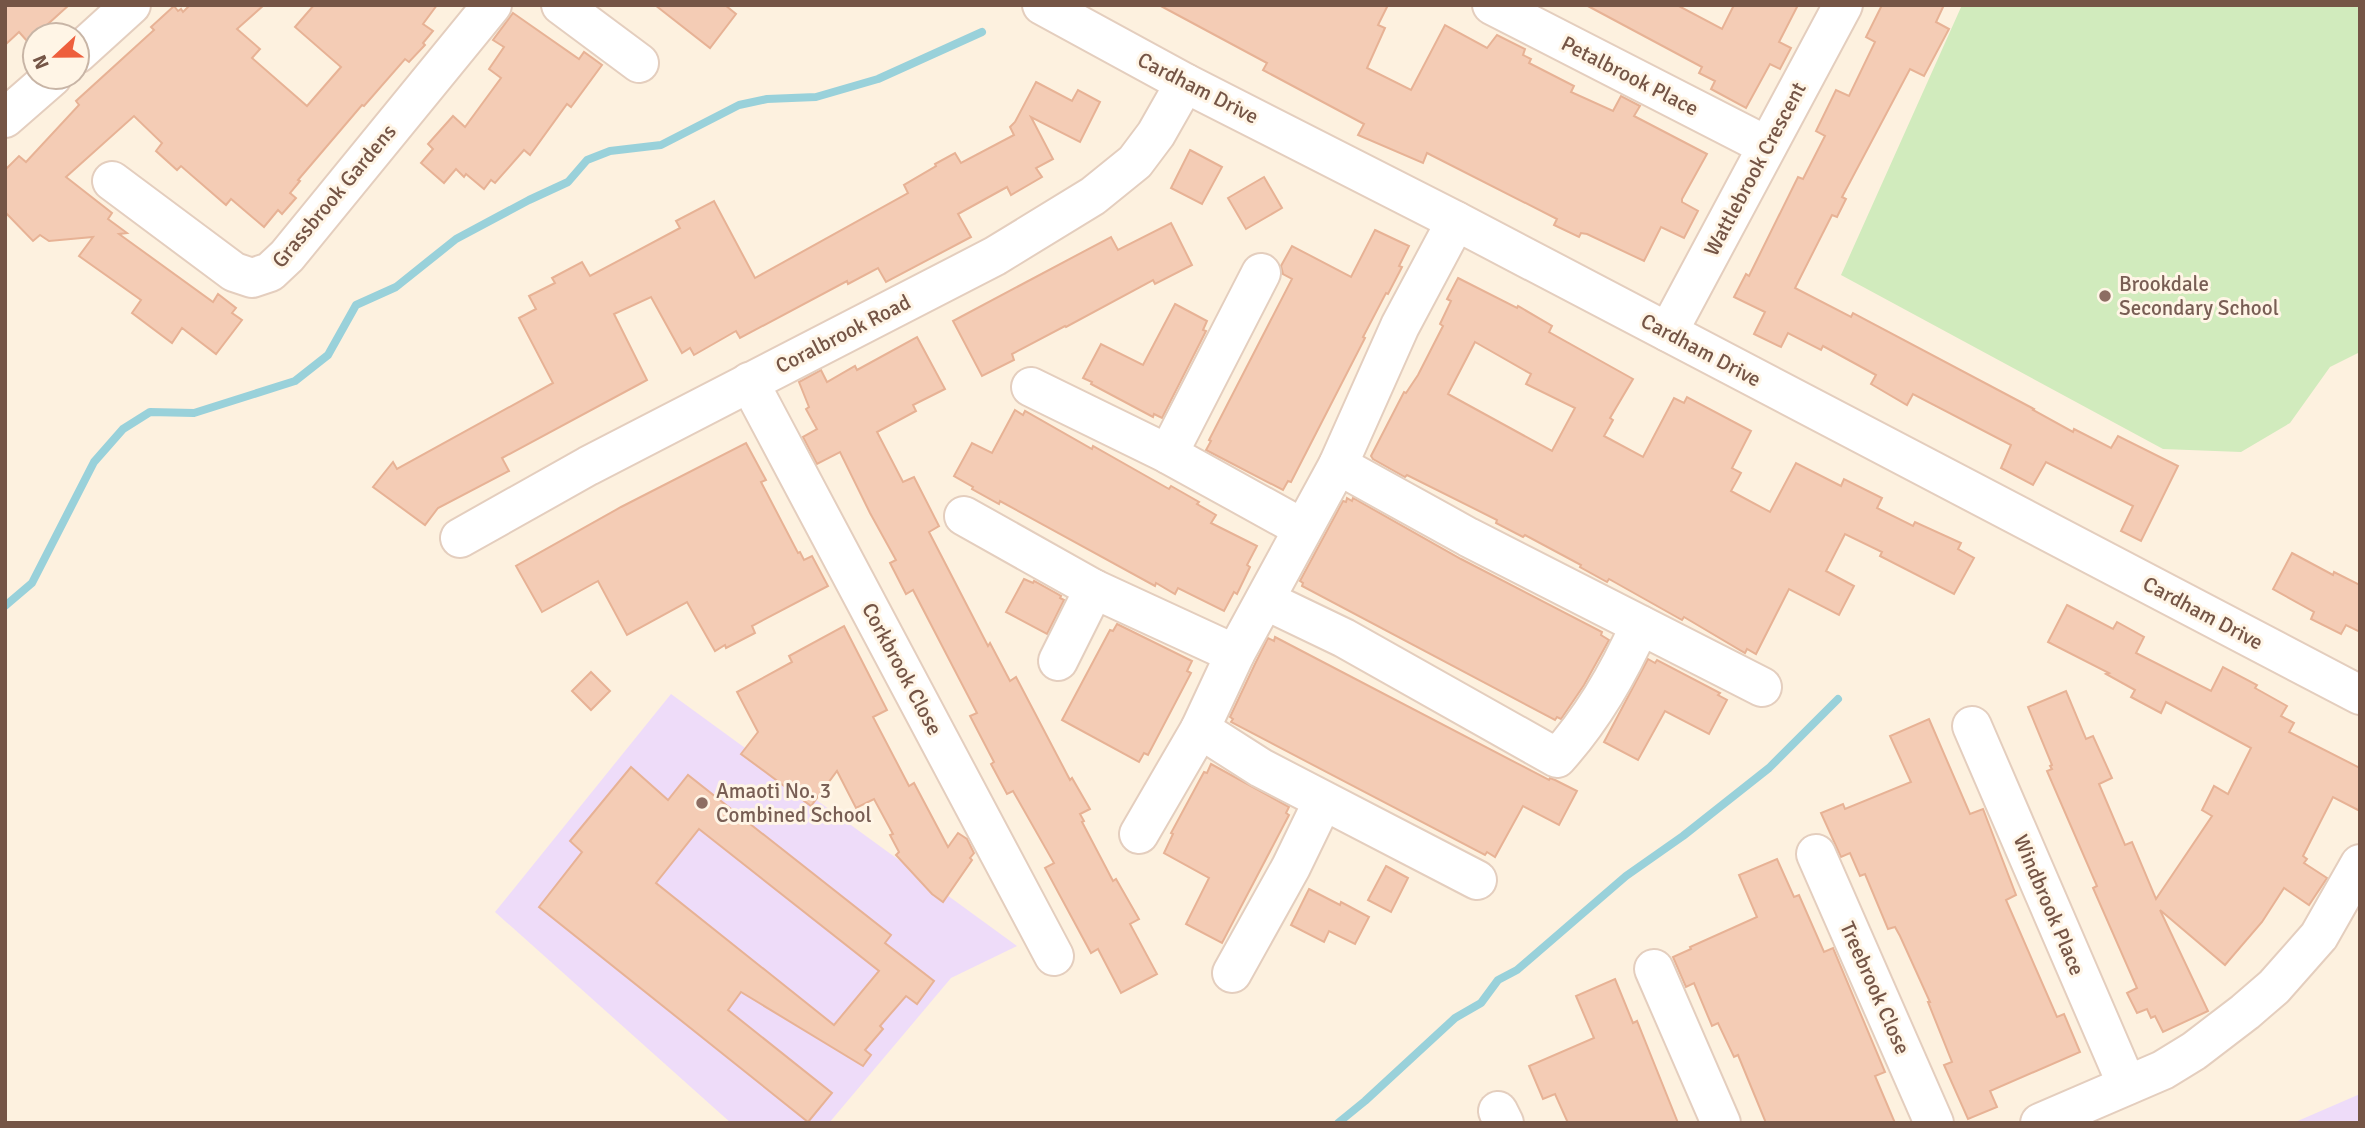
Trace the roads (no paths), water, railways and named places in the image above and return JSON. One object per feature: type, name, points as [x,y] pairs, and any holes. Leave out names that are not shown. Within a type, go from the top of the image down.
[{"type":"street","points":[[91,41],[131,5]]},
{"type":"street","name":"Grassbrook Gardens","points":[[111,181],[234,272],[252,278],[270,272],[287,256],[492,5]]},
{"type":"street","points":[[561,5],[639,63]]},
{"type":"street","name":"Cardham Drive","points":[[1042,5],[1185,83],[1456,221],[2360,695]]},
{"type":"street","name":"Petalbrook Place","points":[[1492,5],[1767,146]]},
{"type":"street","name":"Wattlebrook Crescent","points":[[1668,332],[1843,5]]},
{"type":"street","name":"Coralbrook Road","points":[[460,538],[588,466],[995,256],[1093,196],[1135,162],[1156,134],[1185,83]]},
{"type":"street","points":[[11,104],[31,91]]},
{"type":"street","points":[[1139,834],[1200,729],[1235,654],[1338,465],[1400,326],[1456,221]]},
{"type":"street","points":[[1168,454],[1262,273]]},
{"type":"street","name":"Corkbrook Close","points":[[749,382],[1055,957]]},
{"type":"street","points":[[1031,387],[1168,454],[1302,528]]},
{"type":"street","points":[[1338,465],[1468,537],[1762,687]]},
{"type":"street","points":[[964,516],[1094,589],[1235,654]]},
{"type":"street","points":[[1058,661],[1094,589]]},
{"type":"street","points":[[1265,600],[1343,638],[1557,758],[1579,733],[1603,698],[1640,625]]},
{"type":"street","name":"Windbrook Place","points":[[1972,726],[2127,1084]]},
{"type":"street","points":[[1200,729],[1262,768],[1477,880]]},
{"type":"street","points":[[1232,973],[1323,801]]},
{"type":"street","name":"Treebrook Close","points":[[1816,854],[1934,1123]]},
{"type":"street","points":[[2040,1123],[2163,1070],[2194,1051],[2274,987],[2319,936],[2360,864]]},
{"type":"street","points":[[1654,969],[1721,1123]]},
{"type":"waterway","points":[[5,606],[32,583],[94,462],[123,429],[150,412],[194,413],[295,381],[328,355],[356,305],[396,287],[456,239],[568,182],[587,160],[610,151],[661,145],[739,105],[767,99],[816,97],[878,79],[982,32]]},
{"type":"waterway","points":[[1338,1123],[1455,1018],[1481,1003],[1498,980],[1517,970],[1626,876],[1683,836],[1769,768],[1838,699]]},
{"type":"place","name":"Brookdale Secondary School","points":[[2105,296]]},
{"type":"place","name":"Amaoti No. 3 Combined School","points":[[702,803]]}]
